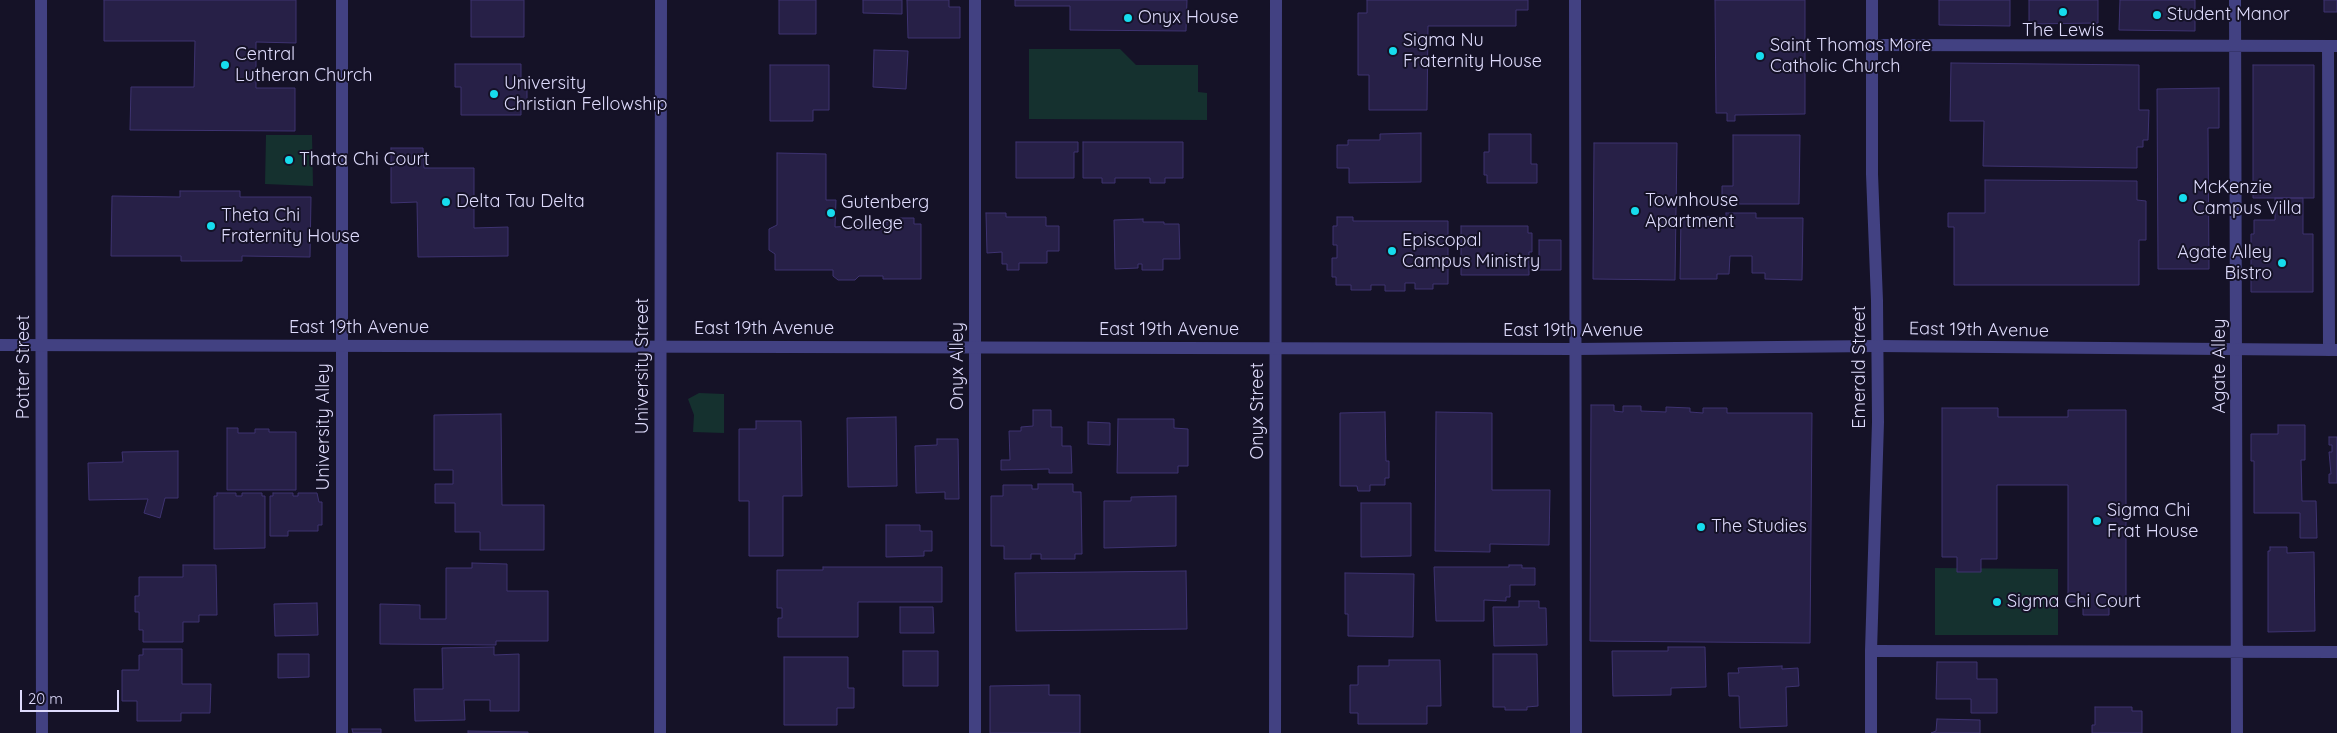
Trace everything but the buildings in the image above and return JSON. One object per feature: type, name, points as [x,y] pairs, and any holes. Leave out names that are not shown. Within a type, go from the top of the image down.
[{"type":"street","name":"Potter Street","points":[[41,0],[42,733]]},
{"type":"street","name":"University Alley","points":[[342,0],[342,733]]},
{"type":"street","name":"University Street","points":[[660,733],[661,0]]},
{"type":"street","name":"Onyx Alley","points":[[975,0],[976,733]]},
{"type":"street","name":"Onyx Street","points":[[1275,733],[1276,0]]},
{"type":"street","points":[[1575,0],[1576,733]]},
{"type":"street","name":"Emerald Street","points":[[1871,733],[1871,651],[1878,422],[1878,301],[1872,174],[1872,0]]},
{"type":"street","name":"Agate Alley","points":[[2235,0],[2237,350],[2236,733]]},
{"type":"street","points":[[1872,44],[2333,46],[2333,350]]},
{"type":"street","name":"East 19th Avenue","points":[[0,345],[1276,348],[1877,346],[2333,350]]},
{"type":"street","points":[[1871,651],[2337,652]]},
{"type":"green space","points":[[1029,49],[1120,49],[1136,65],[1198,65],[1198,92],[1207,93],[1207,120],[1029,119]]},
{"type":"green space","name":"Thata Chi Court","points":[[266,135],[312,135],[313,186],[265,184]]},
{"type":"green space","points":[[699,393],[724,394],[724,433],[693,432],[694,415],[688,399]]},
{"type":"green space","name":"Sigma Chi Court","points":[[1935,568],[2058,569],[2058,635],[1935,635]]},
{"type":"place","name":"The Lewis","points":[[2063,12]]},
{"type":"place","name":"Student Manor","points":[[2157,15]]},
{"type":"place","name":"Onyx House","points":[[1128,18]]},
{"type":"place","name":"Sigma Nu Fraternity House","points":[[1393,51]]},
{"type":"place","name":"Saint Thomas More Catholic Church","points":[[1760,56]]},
{"type":"place","name":"Central Lutheran Church","points":[[225,65]]},
{"type":"place","name":"University Christian Fellowship","points":[[494,94]]},
{"type":"place","name":"Thata Chi Court","points":[[289,160]]},
{"type":"place","name":"McKenzie Campus Villa","points":[[2183,198]]},
{"type":"place","name":"Delta Tau Delta","points":[[446,202]]},
{"type":"place","name":"Townhouse Apartment","points":[[1635,211]]},
{"type":"place","name":"Gutenberg College","points":[[831,213]]},
{"type":"place","name":"Theta Chi Fraternity House","points":[[211,226]]},
{"type":"place","name":"Episcopal Campus Ministry","points":[[1392,251]]},
{"type":"place","name":"Agate Alley Bistro","points":[[2282,263]]},
{"type":"place","name":"Sigma Chi Frat House","points":[[2097,521]]},
{"type":"place","name":"The Studies","points":[[1701,527]]},
{"type":"place","name":"Sigma Chi Court","points":[[1997,602]]}]
